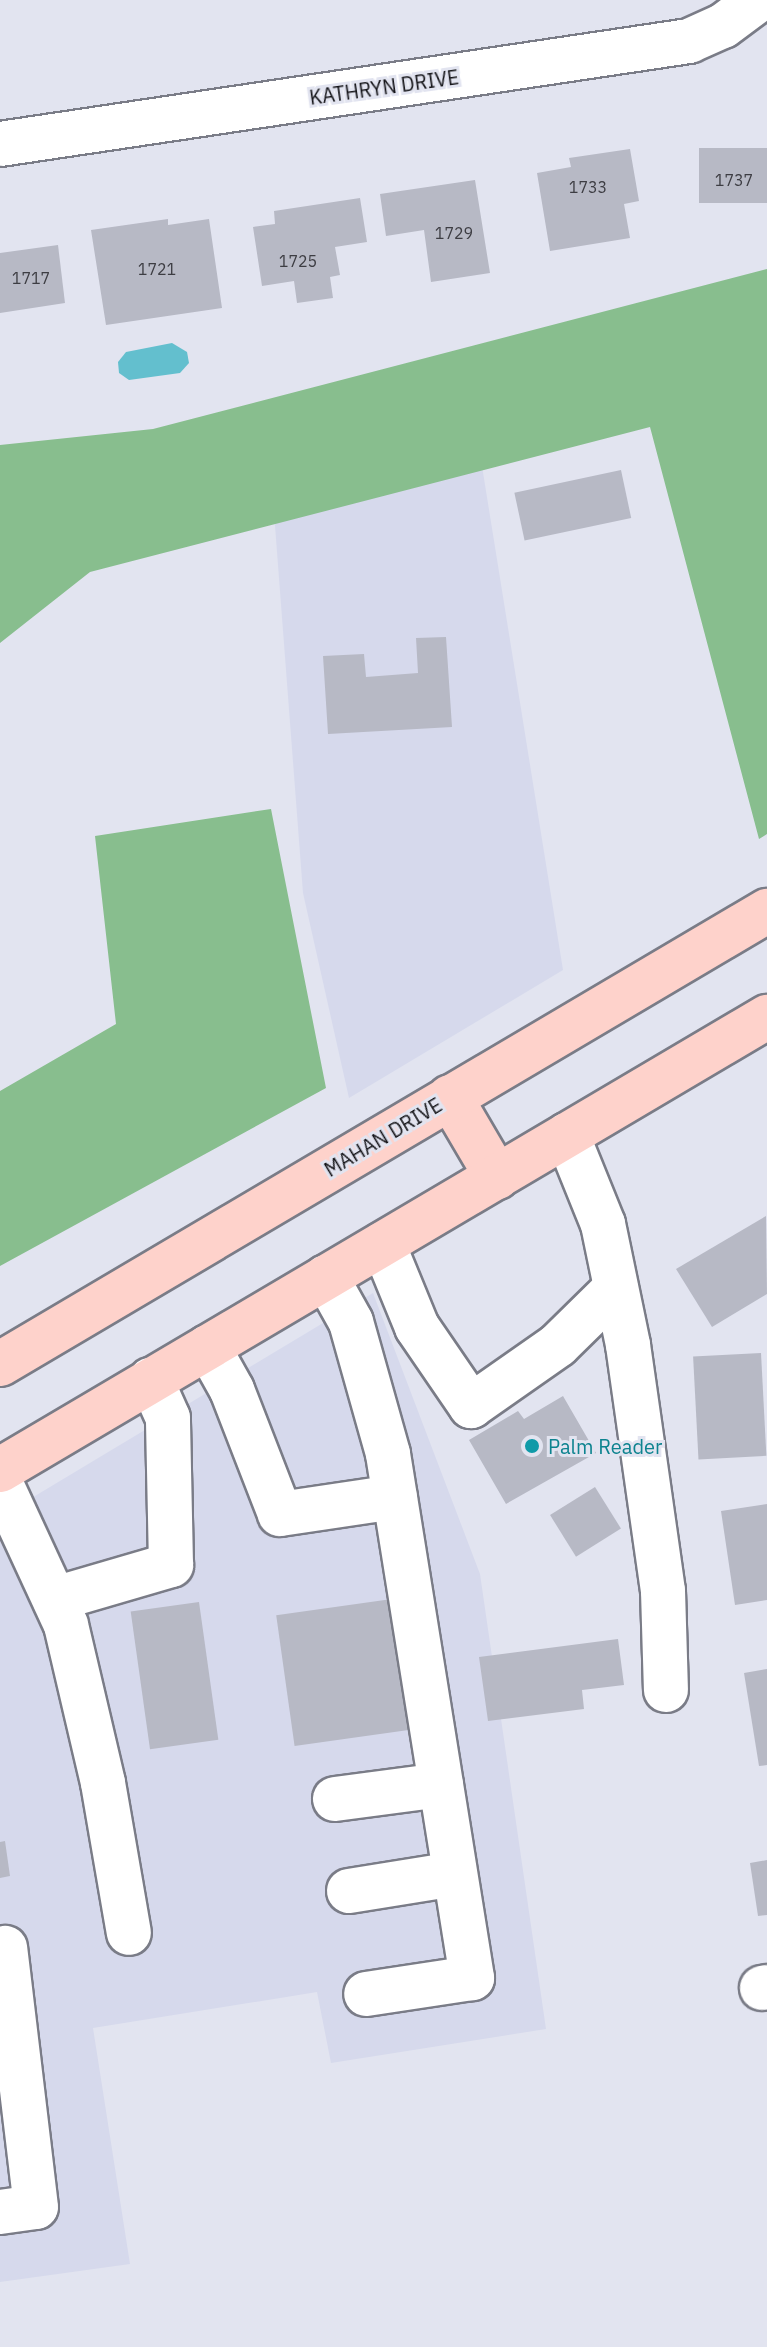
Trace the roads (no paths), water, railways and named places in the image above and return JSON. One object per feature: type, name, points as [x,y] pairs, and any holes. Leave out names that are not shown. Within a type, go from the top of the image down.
[{"type":"main road","name":"MAHAN DRIVE","points":[[0,1364],[767,911]]},
{"type":"main road","points":[[0,1470],[767,1017]]},
{"type":"main road","points":[[450,1097],[497,1177]]},
{"type":"street","name":"KATHRYN DRIVE","points":[[0,144],[689,41],[723,26],[758,0]]},
{"type":"street","points":[[567,1135],[603,1224],[616,1288],[663,1591],[666,1690]]},
{"type":"street","points":[[383,1244],[417,1327],[471,1406],[558,1345],[616,1288]]},
{"type":"street","points":[[326,1277],[351,1322],[395,1497],[472,1978],[366,1994]]},
{"type":"street","points":[[208,1347],[232,1390],[280,1514],[395,1497]]},
{"type":"street","points":[[55,1599],[171,1565],[168,1418],[151,1380]]},
{"type":"street","points":[[0,1482],[66,1625],[103,1783],[129,1933]]},
{"type":"street","points":[[335,1799],[441,1785]]},
{"type":"street","points":[[349,1891],[455,1874]]},
{"type":"street","points":[[0,2212],[36,2207],[12,2111],[5,1948]]},
{"type":"water","points":[[172,343],[187,352],[189,363],[180,373],[129,380],[119,373],[118,362],[126,352]]},
{"type":"place","name":"Palm Reader","points":[[532,1446]]}]
